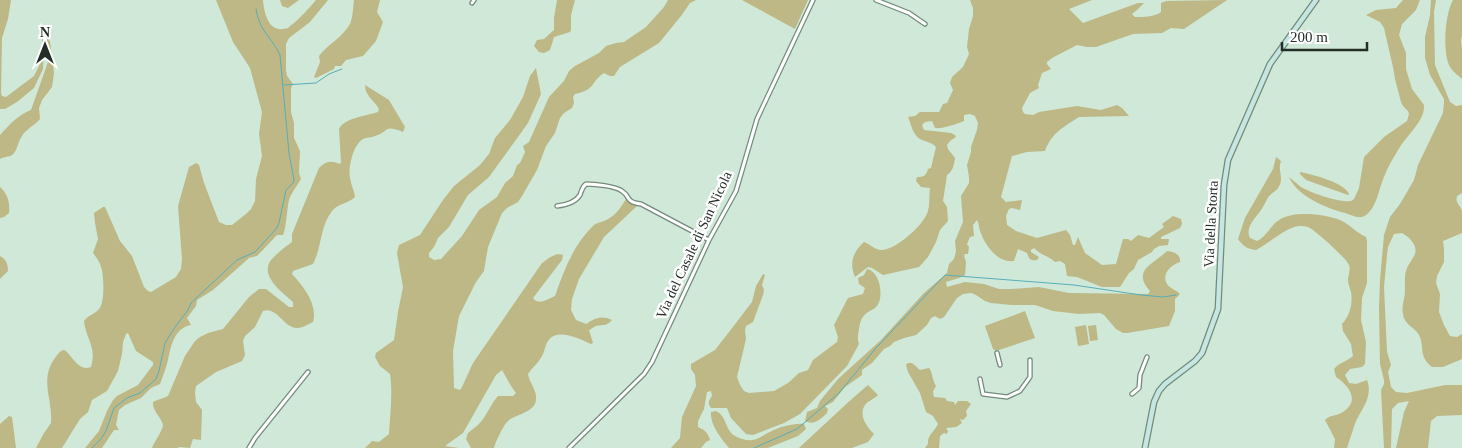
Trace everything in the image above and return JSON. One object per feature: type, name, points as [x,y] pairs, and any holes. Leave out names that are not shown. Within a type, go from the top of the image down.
[{"type":"main road","name":"Via della Storta","points":[[1144,448],[1154,402],[1159,391],[1202,353],[1218,309],[1225,169],[1228,160],[1270,64],[1316,0]]},
{"type":"street","name":"Via del Casale di San Nicola","points":[[570,448],[644,374],[652,362],[709,240],[736,190],[757,119],[813,0]]},
{"type":"street","points":[[876,0],[909,13],[925,24]]},
{"type":"street","points":[[557,206],[565,206],[576,200],[586,184],[614,188],[621,190],[632,202],[641,204],[709,240]]},
{"type":"street","points":[[997,353],[1000,365]]},
{"type":"street","points":[[1132,394],[1140,388],[1140,375],[1147,358]]},
{"type":"street","points":[[980,379],[983,394],[1006,397],[1013,395],[1020,391],[1030,377],[1030,360]]},
{"type":"street","points":[[249,448],[308,372]]},
{"type":"shaded area","points":[[0,0],[11,0],[2,38],[2,96],[6,97],[34,76],[43,58],[42,39],[44,40],[43,69],[34,88],[5,109],[0,109]]},
{"type":"shaded area","points":[[216,0],[263,0],[264,10],[270,24],[278,29],[283,29],[289,28],[316,0],[328,0],[310,22],[289,38],[286,44],[286,70],[287,76],[293,84],[291,88],[291,112],[294,123],[294,138],[300,151],[299,173],[301,179],[289,200],[283,235],[277,235],[257,256],[249,258],[213,290],[197,300],[196,306],[187,318],[191,325],[181,330],[174,338],[160,384],[151,388],[141,398],[125,405],[119,410],[116,425],[119,430],[114,430],[102,448],[85,448],[99,431],[113,400],[138,385],[153,365],[153,362],[136,351],[128,333],[123,342],[118,371],[107,391],[92,400],[88,412],[80,419],[62,448],[36,448],[51,423],[47,382],[50,366],[55,358],[63,350],[66,351],[83,368],[91,367],[93,360],[92,348],[84,321],[101,306],[103,289],[103,276],[100,265],[93,253],[98,239],[94,213],[105,207],[120,241],[132,256],[144,287],[151,292],[176,277],[181,269],[178,206],[189,167],[196,163],[199,165],[219,222],[232,225],[251,209],[255,201],[256,179],[262,156],[259,134],[262,112],[250,68],[233,42]]},
{"type":"shaded area","points":[[280,0],[299,0],[288,8],[282,6]]},
{"type":"shaded area","points":[[354,0],[380,0],[377,12],[383,22],[376,41],[363,56],[346,60],[341,66],[335,66],[334,69],[316,78],[314,77],[320,62],[319,56],[350,24]]},
{"type":"shaded area","points":[[557,0],[575,0],[571,15],[571,30],[554,37],[550,50],[544,53],[539,52],[534,46],[537,40],[544,39],[554,30]]},
{"type":"shaded area","points":[[668,0],[696,0],[690,3],[659,43],[620,67],[614,76],[604,73],[590,88],[575,94],[572,108],[560,118],[537,170],[522,196],[518,202],[502,213],[488,247],[484,271],[476,282],[459,316],[453,351],[454,388],[460,390],[473,363],[542,263],[554,255],[563,255],[562,260],[533,298],[538,301],[555,296],[566,267],[581,240],[594,225],[614,215],[626,199],[637,206],[604,237],[579,279],[572,299],[571,310],[576,320],[586,324],[599,318],[612,320],[589,330],[593,343],[591,344],[563,334],[552,337],[548,341],[541,358],[528,374],[536,396],[536,402],[529,410],[506,423],[494,448],[471,448],[466,439],[468,433],[481,422],[498,396],[513,396],[516,393],[502,370],[496,375],[463,433],[445,446],[459,448],[365,448],[372,441],[379,442],[389,434],[390,374],[380,366],[375,357],[376,353],[394,340],[403,287],[397,253],[399,245],[420,235],[454,186],[480,165],[489,154],[495,138],[510,120],[523,97],[530,76],[536,68],[541,94],[528,123],[489,177],[468,195],[449,227],[438,238],[429,253],[429,257],[434,260],[441,259],[462,236],[479,210],[497,197],[505,183],[513,176],[525,152],[523,146],[529,142],[549,97],[564,81],[569,71],[599,53],[606,46],[624,42],[646,27]]},
{"type":"shaded area","points":[[742,0],[808,0],[795,29]]},
{"type":"shaded area","points":[[970,0],[1092,0],[1069,9],[1083,23],[1138,3],[1144,3],[1132,14],[1135,17],[1158,14],[1161,12],[1161,3],[1166,1],[1227,0],[1184,29],[1171,28],[1162,33],[1133,34],[1096,47],[1077,45],[1052,58],[1047,62],[1051,69],[1042,73],[1038,85],[1039,88],[1030,93],[1022,108],[1025,114],[1033,115],[1039,112],[1077,106],[1101,110],[1117,105],[1129,116],[1079,117],[1063,127],[1051,139],[1045,151],[1027,152],[1012,156],[1001,197],[1006,202],[1022,200],[1020,210],[1009,209],[1006,216],[1007,225],[1016,231],[1037,238],[1066,230],[1070,235],[1073,245],[1075,245],[1078,237],[1085,253],[1102,265],[1116,264],[1123,239],[1131,241],[1138,235],[1149,238],[1164,227],[1162,224],[1173,216],[1181,219],[1182,224],[1180,228],[1161,237],[1161,239],[1169,239],[1168,245],[1159,246],[1138,260],[1134,269],[1120,287],[1102,287],[1077,277],[1067,276],[1065,264],[1060,261],[1055,262],[1034,248],[1031,252],[1039,257],[1037,260],[1031,260],[1027,253],[1018,249],[1014,261],[1002,259],[992,252],[985,242],[977,220],[973,225],[974,236],[970,237],[967,244],[969,247],[968,254],[964,256],[966,262],[965,275],[946,282],[947,287],[965,282],[984,284],[999,289],[1039,287],[1069,293],[1148,294],[1150,291],[1143,278],[1146,268],[1167,251],[1176,254],[1180,259],[1180,262],[1168,270],[1165,277],[1168,286],[1180,294],[1175,299],[1175,311],[1169,326],[1123,333],[1116,329],[1100,313],[1079,314],[1053,311],[1035,305],[991,303],[971,293],[963,294],[957,298],[944,317],[940,319],[935,316],[931,318],[927,325],[916,335],[894,342],[884,349],[872,363],[862,370],[862,375],[845,387],[833,402],[825,406],[828,409],[825,415],[811,423],[805,421],[807,412],[817,408],[820,401],[838,379],[881,340],[924,293],[947,273],[949,264],[954,259],[956,251],[955,241],[963,222],[961,196],[969,183],[967,165],[978,123],[975,116],[970,114],[964,115],[964,121],[954,125],[935,128],[932,121],[925,122],[922,125],[924,130],[951,133],[956,137],[947,145],[955,158],[952,170],[947,175],[943,201],[947,207],[948,221],[940,230],[928,257],[919,267],[883,275],[868,267],[855,277],[852,267],[853,258],[864,242],[879,250],[887,249],[909,236],[926,216],[929,208],[930,188],[921,187],[916,181],[917,177],[924,176],[928,169],[931,168],[936,147],[918,137],[908,117],[915,116],[920,112],[939,112],[943,104],[947,103],[953,90],[950,83],[952,77],[963,67],[969,54],[967,47],[973,16]]},
{"type":"shaded area","points":[[1403,0],[1420,0],[1416,10],[1402,24],[1399,35],[1406,53],[1406,69],[1412,89],[1424,105],[1424,111],[1419,122],[1392,160],[1370,212],[1361,217],[1356,217],[1329,208],[1313,200],[1298,190],[1289,177],[1301,187],[1311,192],[1333,199],[1351,201],[1354,199],[1359,188],[1364,157],[1384,137],[1407,121],[1409,114],[1401,102],[1384,28],[1380,22],[1366,15],[1376,10],[1396,8]]},
{"type":"shaded area","points":[[1431,0],[1436,0],[1434,12],[1435,65],[1450,102],[1456,106],[1462,105],[1462,193],[1457,196],[1457,202],[1462,211],[1462,233],[1443,241],[1444,262],[1437,276],[1436,283],[1440,294],[1439,312],[1444,325],[1450,336],[1457,337],[1462,334],[1462,359],[1443,367],[1432,367],[1425,359],[1419,335],[1405,321],[1403,311],[1405,274],[1416,251],[1410,239],[1405,235],[1402,233],[1394,234],[1388,247],[1384,287],[1387,352],[1391,365],[1388,372],[1391,387],[1396,392],[1407,393],[1445,385],[1462,385],[1462,415],[1437,416],[1431,421],[1428,448],[1396,448],[1404,412],[1409,401],[1398,403],[1392,409],[1391,448],[1384,448],[1381,390],[1384,380],[1380,364],[1379,308],[1384,235],[1390,217],[1414,180],[1418,165],[1443,113],[1444,99],[1430,75],[1425,58],[1425,37]]},
{"type":"shaded area","points":[[1453,0],[1462,0],[1462,79],[1450,67],[1446,52],[1446,23]]},
{"type":"shaded area","points":[[47,39],[50,41],[54,73],[52,87],[42,100],[39,108],[40,119],[21,138],[14,154],[0,159],[0,135],[18,117],[31,110],[48,62]]},
{"type":"shaded area","points":[[365,85],[389,100],[405,127],[403,132],[389,129],[372,137],[364,138],[359,142],[354,151],[350,168],[350,178],[355,197],[334,208],[328,217],[313,264],[293,271],[292,274],[305,290],[312,303],[314,309],[313,322],[298,328],[293,327],[277,314],[268,310],[263,311],[255,327],[245,336],[243,341],[245,355],[242,361],[216,372],[196,386],[196,402],[202,410],[201,440],[193,439],[190,448],[152,448],[163,425],[153,402],[168,396],[185,356],[195,341],[208,333],[223,329],[249,297],[259,289],[266,289],[289,307],[293,307],[293,302],[278,289],[270,278],[268,266],[273,257],[292,242],[292,234],[319,168],[328,162],[340,164],[339,129],[350,120],[378,112],[379,109],[368,95]]},
{"type":"shaded area","points":[[1276,157],[1281,161],[1280,184],[1269,196],[1252,221],[1249,229],[1250,238],[1257,241],[1276,222],[1285,217],[1309,214],[1340,220],[1366,237],[1367,241],[1367,283],[1362,298],[1361,320],[1366,342],[1365,364],[1362,367],[1350,369],[1345,375],[1349,383],[1356,384],[1367,380],[1369,391],[1347,448],[1334,448],[1335,439],[1325,420],[1343,412],[1351,403],[1352,398],[1345,384],[1336,377],[1334,369],[1353,356],[1351,344],[1343,331],[1342,324],[1349,313],[1351,305],[1352,296],[1348,280],[1349,265],[1314,230],[1306,226],[1288,229],[1256,250],[1246,247],[1238,239],[1245,218],[1273,169]]},
{"type":"shaded area","points":[[1300,172],[1335,183],[1349,194],[1306,180]]},
{"type":"shaded area","points":[[0,187],[7,196],[9,213],[0,218]]},
{"type":"shaded area","points":[[0,256],[6,262],[8,271],[0,279]]},
{"type":"shaded area","points":[[867,269],[874,274],[879,282],[881,293],[879,302],[875,308],[863,317],[858,333],[859,344],[847,366],[800,414],[784,423],[753,435],[746,434],[731,418],[727,408],[711,408],[709,400],[712,396],[711,391],[707,392],[698,427],[706,432],[710,440],[701,448],[671,448],[680,438],[682,417],[696,386],[691,364],[715,350],[752,302],[756,286],[763,274],[765,275],[762,285],[763,295],[753,322],[746,326],[746,339],[737,377],[744,391],[749,393],[774,391],[788,383],[799,373],[808,370],[813,360],[837,342],[838,337],[834,325],[848,298],[863,294],[865,288],[859,284],[858,278],[864,275]]},
{"type":"shaded area","points":[[1025,311],[1035,338],[996,351],[993,349],[985,326]]},
{"type":"shaded area","points":[[1086,325],[1089,344],[1078,346],[1075,327]]},
{"type":"shaded area","points":[[1096,325],[1098,340],[1090,341],[1088,326]]},
{"type":"shaded area","points":[[912,363],[920,370],[929,368],[936,386],[933,391],[934,397],[945,398],[947,401],[954,402],[955,405],[958,401],[967,401],[971,404],[966,411],[967,416],[963,420],[960,419],[962,423],[956,427],[946,428],[947,434],[944,433],[940,436],[939,448],[925,448],[938,424],[933,416],[926,412],[920,393],[908,372],[906,365]]},
{"type":"shaded area","points":[[868,385],[878,395],[866,404],[862,413],[864,421],[874,434],[868,442],[852,448],[799,448],[842,408]]},
{"type":"shaded area","points":[[716,411],[723,417],[733,434],[746,440],[757,439],[774,430],[791,425],[804,424],[806,429],[798,436],[768,448],[729,448],[712,422],[711,412]]},
{"type":"shaded area","points":[[9,416],[12,417],[16,448],[0,448],[0,424]]},
{"type":"waterway","points":[[92,448],[106,431],[114,408],[127,398],[140,393],[156,379],[165,343],[191,303],[237,260],[255,252],[276,229],[279,223],[286,190],[294,180],[289,153],[280,55],[260,23],[256,9]]},
{"type":"waterway","points":[[284,85],[316,83],[329,74],[342,69]]},
{"type":"waterway","points":[[754,448],[797,429],[839,393],[876,348],[945,275],[1074,285],[1163,297],[1176,295]]}]
